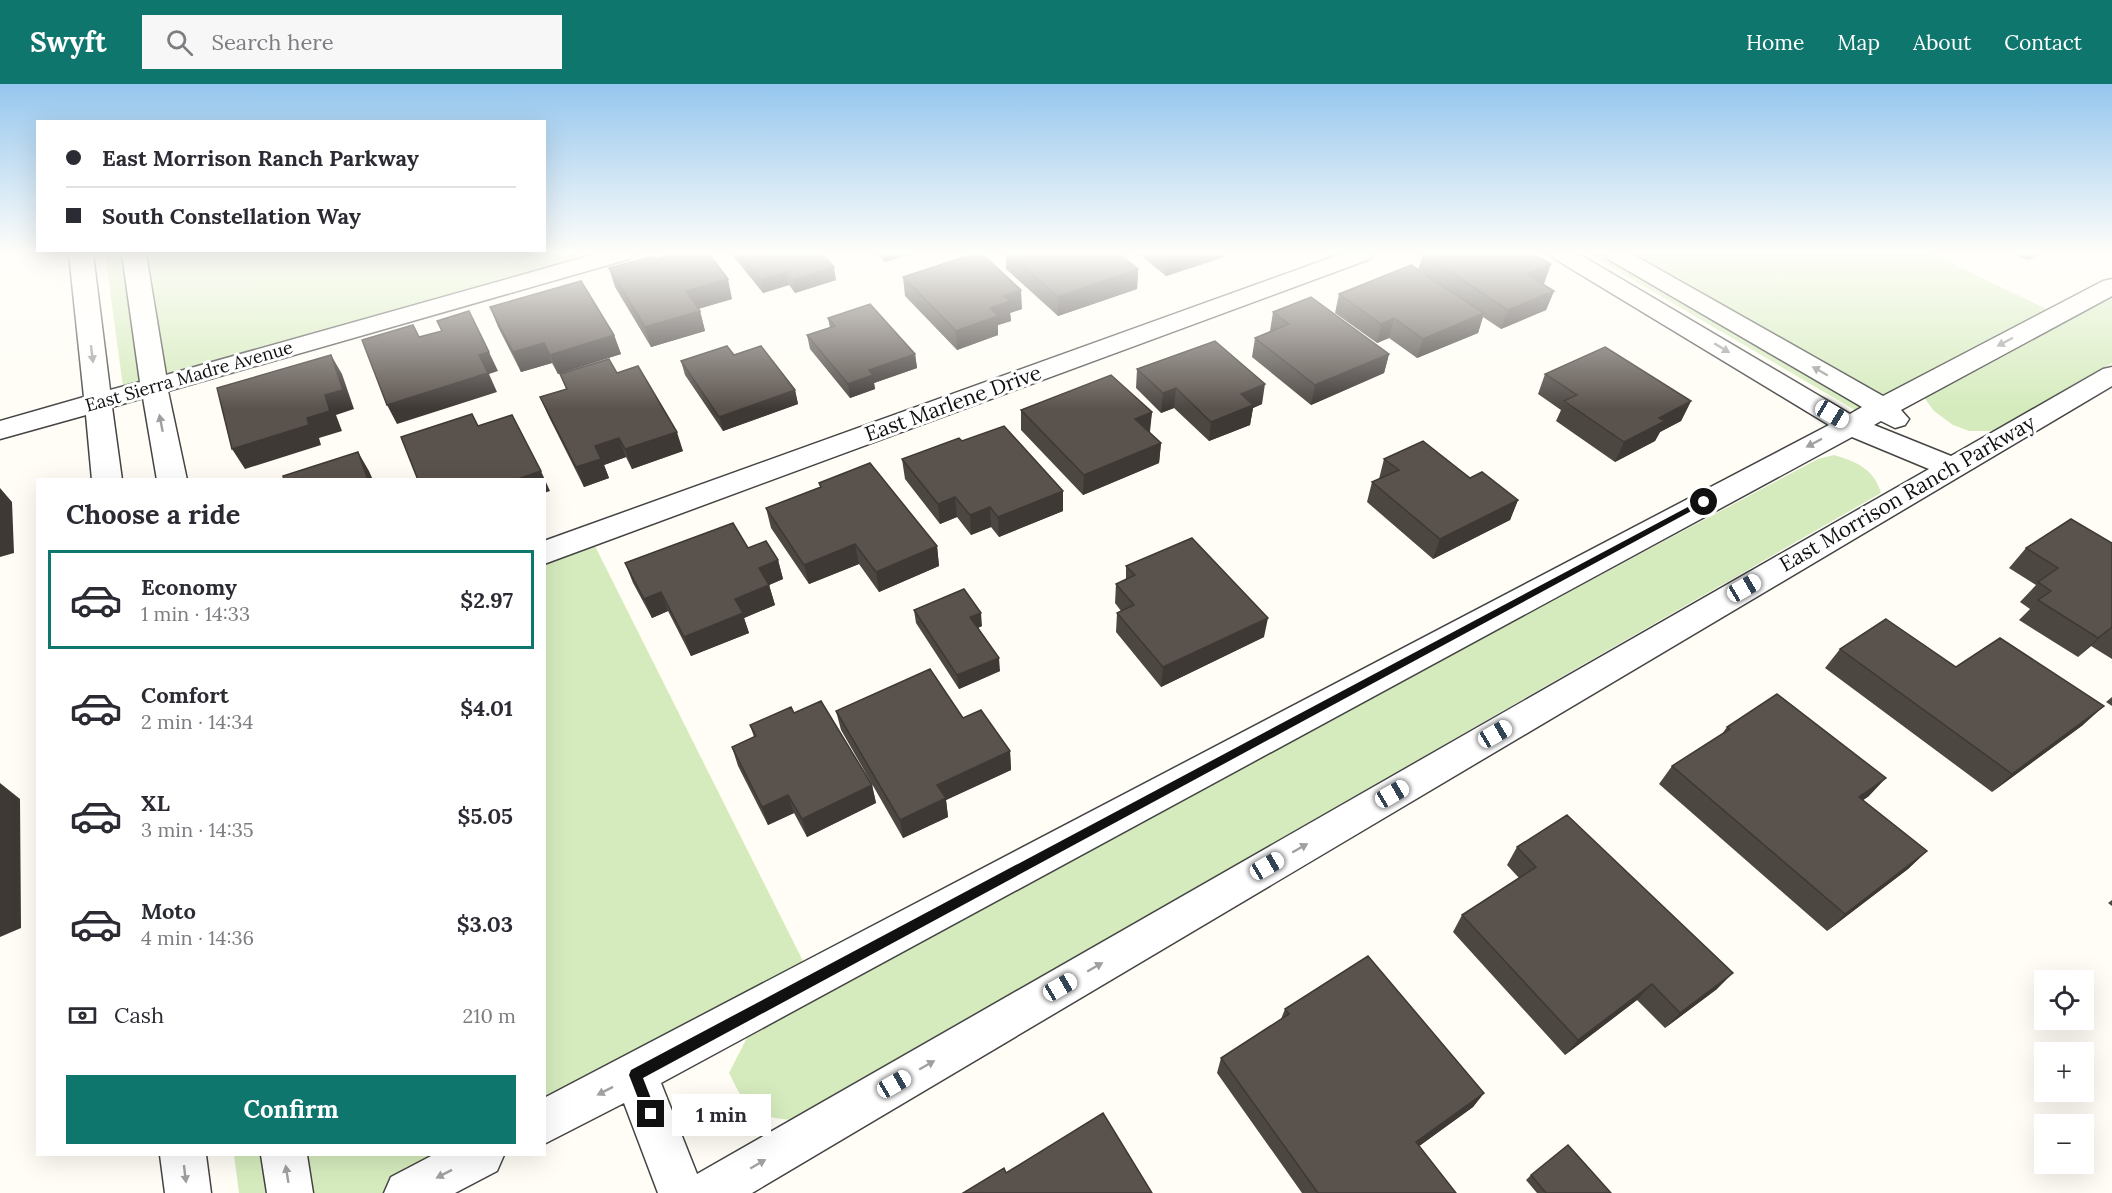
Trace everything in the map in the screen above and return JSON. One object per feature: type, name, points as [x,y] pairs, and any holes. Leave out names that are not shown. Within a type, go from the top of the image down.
[{"type":"street","points":[[87,306],[107,478]]},
{"type":"street","points":[[142,306],[172,478]]},
{"type":"street","name":"East Sierra Madre Avenue","points":[[0,430],[438,306]]},
{"type":"street","name":"East Marlene Drive","points":[[546,552],[1220,306]]},
{"type":"street","points":[[1650,306],[1849,424],[1951,467]]},
{"type":"street","points":[[1706,306],[1881,407],[1951,467]]},
{"type":"street","points":[[546,1121],[2074,306]]},
{"type":"street","name":"East Morrison Ranch Parkway","points":[[708,1193],[2112,375]]},
{"type":"street","points":[[636,1075],[681,1193]]},
{"type":"street","points":[[183,1156],[188,1193]]},
{"type":"street","points":[[284,1156],[290,1193]]},
{"type":"street","points":[[407,1193],[479,1156]]},
{"type":"green space","points":[[112,306],[438,306],[124,394]]},
{"type":"green space","points":[[1677,306],[2040,306],[2057,314],[1865,416]]},
{"type":"green space","points":[[2092,306],[2112,306],[2112,363],[1995,431],[1969,431],[1953,425],[1934,411],[1923,396]]},
{"type":"green space","points":[[1834,455],[1869,472],[1881,493],[792,1120],[759,1113],[746,1104],[741,1096],[729,1073],[752,1028],[1818,459]]},
{"type":"green space","points":[[590,536],[812,979],[546,1121],[546,553]]},
{"type":"green space","points":[[234,1156],[479,1156],[407,1193],[239,1193]]},
{"type":"building","points":[[596,306],[614,335],[550,355],[544,343],[513,352],[490,307]]},
{"type":"building","points":[[632,306],[696,306],[700,311],[645,327]]},
{"type":"building","points":[[865,306],[872,306],[915,354],[869,370],[873,375],[848,384],[807,335],[835,326],[828,318]]},
{"type":"building","points":[[931,306],[996,306],[990,308],[998,316],[956,331]]},
{"type":"building","points":[[1289,306],[1323,306],[1389,354],[1315,385],[1255,338],[1289,324],[1273,312]]},
{"type":"building","points":[[1355,306],[1473,306],[1484,313],[1423,339],[1394,318],[1381,324]]},
{"type":"building","points":[[1502,306],[1518,306],[1508,310]]},
{"type":"building","points":[[469,311],[489,352],[479,355],[488,373],[387,405],[362,340],[413,325],[419,337],[442,331],[437,321]]},
{"type":"building","points":[[1215,341],[1265,384],[1241,394],[1253,405],[1211,422],[1176,388],[1163,393],[1137,369]]},
{"type":"building","points":[[727,346],[734,355],[761,346],[795,390],[719,417],[681,361]]},
{"type":"building","points":[[1605,347],[1691,401],[1659,418],[1665,421],[1624,442],[1564,401],[1577,395],[1545,374]]},
{"type":"building","points":[[331,355],[343,390],[325,395],[330,411],[307,418],[309,425],[232,449],[217,388]]},
{"type":"building","points":[[609,359],[617,373],[638,366],[677,432],[625,449],[619,438],[595,446],[601,459],[576,467],[540,397],[567,389],[560,374]]},
{"type":"building","points":[[1111,375],[1152,412],[1135,419],[1161,443],[1084,475],[1021,410]]},
{"type":"building","points":[[472,414],[478,426],[512,415],[541,471],[521,478],[417,478],[401,437]]},
{"type":"building","points":[[1004,426],[1063,491],[998,517],[990,507],[970,515],[955,497],[938,504],[902,459],[959,438],[962,441]]},
{"type":"building","points":[[1423,441],[1470,478],[1482,472],[1518,500],[1440,539],[1372,482],[1399,470],[1384,459]]},
{"type":"building","points":[[358,452],[367,478],[284,478],[283,476]]},
{"type":"building","points":[[870,463],[937,546],[876,572],[855,544],[804,565],[766,508],[821,487],[819,483]]},
{"type":"building","points":[[2071,519],[2112,543],[2112,627],[2098,638],[2038,600],[2051,591],[2038,582],[2058,568],[2026,548]]},
{"type":"building","points":[[733,523],[748,548],[766,541],[778,560],[759,568],[769,585],[735,599],[743,613],[684,637],[661,592],[644,599],[625,563]]},
{"type":"building","points":[[1192,538],[1268,618],[1163,667],[1117,613],[1134,605],[1116,584],[1135,575],[1126,566]]},
{"type":"building","points":[[964,589],[981,613],[970,617],[999,658],[957,675],[914,610]]},
{"type":"building","points":[[1886,619],[1956,667],[2000,638],[2104,706],[2012,774],[1840,649]]},
{"type":"building","points":[[930,669],[963,718],[981,710],[1010,751],[937,785],[946,798],[900,820],[836,711]]},
{"type":"building","points":[[1777,694],[1886,778],[1859,797],[1927,851],[1845,914],[1672,766],[1730,729],[1727,727]]},
{"type":"building","points":[[821,701],[872,785],[802,819],[788,795],[762,807],[732,747],[756,736],[750,725],[791,707],[794,713]]},
{"type":"building","points":[[1567,815],[1733,973],[1680,1013],[1652,984],[1578,1040],[1462,915],[1536,867],[1517,847]]},
{"type":"building","points":[[1368,956],[1484,1093],[1416,1142],[1456,1193],[1318,1193],[1221,1058],[1289,1014],[1285,1009]]},
{"type":"building","points":[[1103,1113],[1152,1193],[963,1193],[1004,1168],[1006,1173]]},
{"type":"building","points":[[1568,1145],[1611,1193],[1546,1193],[1531,1175]]},
{"type":"route","points":[[651,1114],[636,1075],[1704,502]]}]
